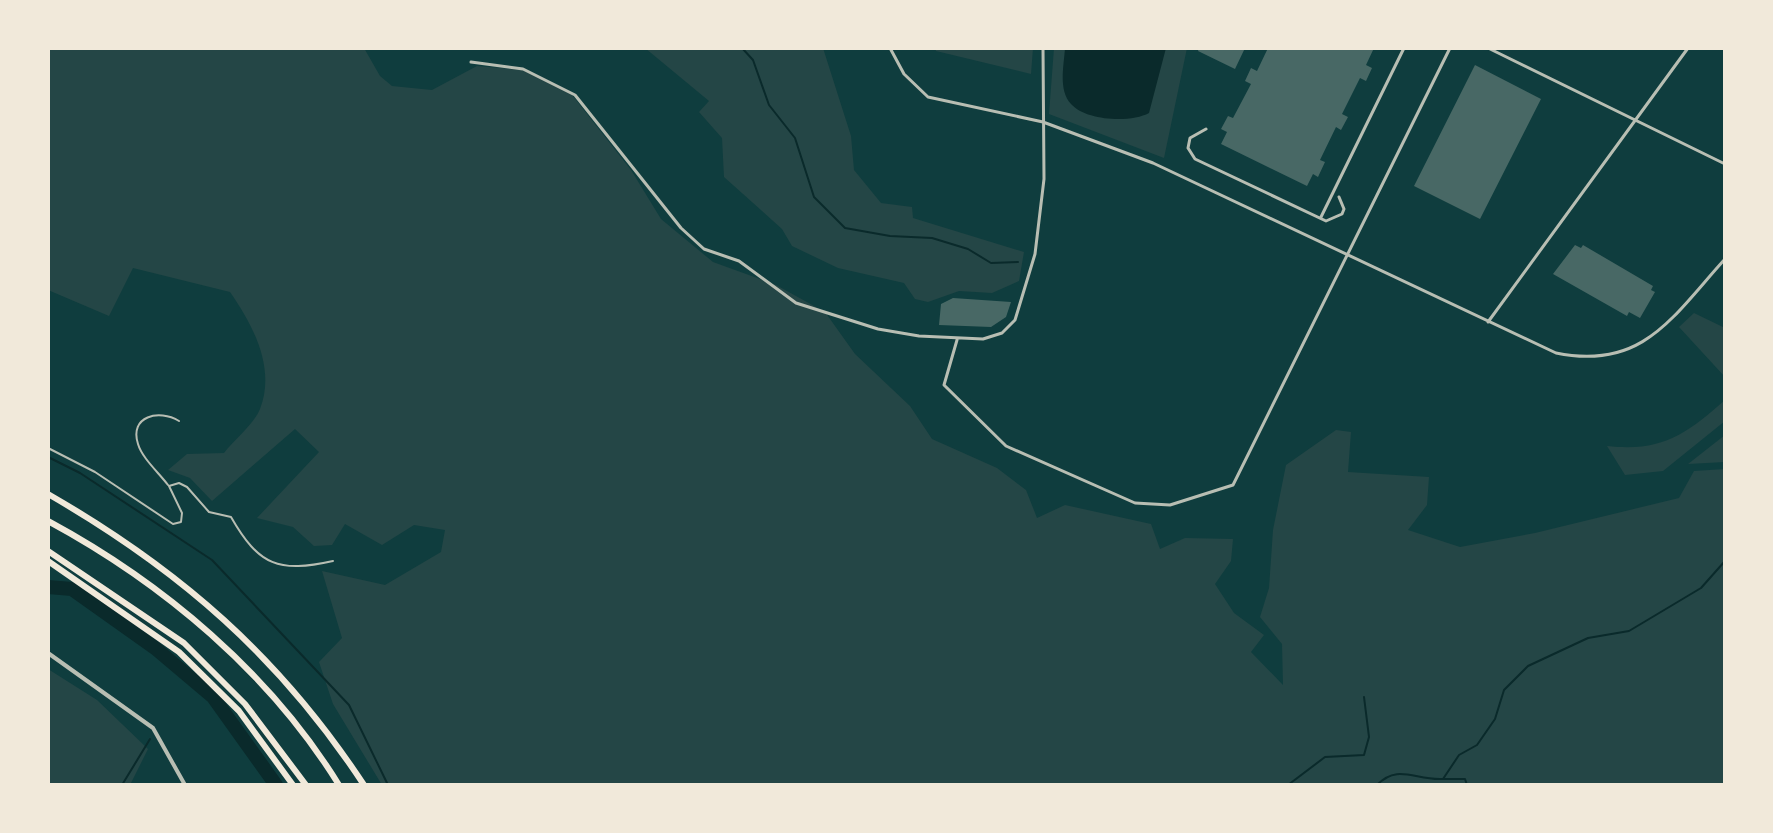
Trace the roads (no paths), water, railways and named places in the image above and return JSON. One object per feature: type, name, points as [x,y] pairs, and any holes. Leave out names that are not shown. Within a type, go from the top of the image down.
[{"type":"highway","points":[[48,494],[160,564],[217,611],[315,714],[364,785]]},
{"type":"highway","points":[[48,521],[101,551],[205,628],[271,696],[339,785]]},
{"type":"highway","points":[[48,551],[184,643],[245,704],[306,785]]},
{"type":"highway","points":[[48,561],[179,652],[239,711],[293,785]]},
{"type":"street","points":[[890,48],[910,81],[928,97],[1043,122],[1153,163],[1556,353],[1604,358],[1650,338],[1725,259]]},
{"type":"street","points":[[471,62],[523,69],[575,95],[681,228],[704,249],[739,261],[796,303],[878,329],[958,339],[994,337],[1009,328],[1020,311],[1035,254],[1043,202],[1043,48]]},
{"type":"street","points":[[1320,218],[1404,48]]},
{"type":"street","points":[[958,339],[944,385],[1006,446],[1135,503],[1170,505],[1233,485],[1450,48]]},
{"type":"street","points":[[1488,48],[1725,164]]},
{"type":"street","points":[[1488,322],[1688,48]]},
{"type":"street","points":[[1206,129],[1190,138],[1188,148],[1191,156],[1320,218],[1332,221],[1342,214],[1339,197]]},
{"type":"street","points":[[48,653],[153,728],[185,785]]},
{"type":"lane","points":[[48,448],[95,472],[173,524],[181,522],[182,513],[169,486],[138,445],[137,434],[143,422],[154,413],[165,413],[179,421]]},
{"type":"lane","points":[[169,486],[179,483],[187,487],[209,512],[231,517],[243,539],[274,565],[304,567],[333,561]]},
{"type":"waterway","points":[[742,48],[753,60],[769,105],[795,138],[814,197],[845,228],[890,236],[932,238],[968,249],[991,263],[1018,262]]},
{"type":"waterway","points":[[48,457],[80,473],[212,560],[349,705],[388,785]]},
{"type":"waterway","points":[[1377,785],[1392,775],[1400,774],[1443,779],[1459,755],[1477,745],[1495,719],[1504,690],[1528,666],[1588,638],[1629,631],[1701,588],[1725,561]]},
{"type":"waterway","points":[[48,587],[72,589],[155,648],[213,697],[276,785]]},
{"type":"waterway","points":[[1288,785],[1325,757],[1364,755],[1369,737],[1364,697]]},
{"type":"waterway","points":[[122,785],[150,739]]},
{"type":"waterway","points":[[1444,779],[1465,779],[1467,785]]}]
